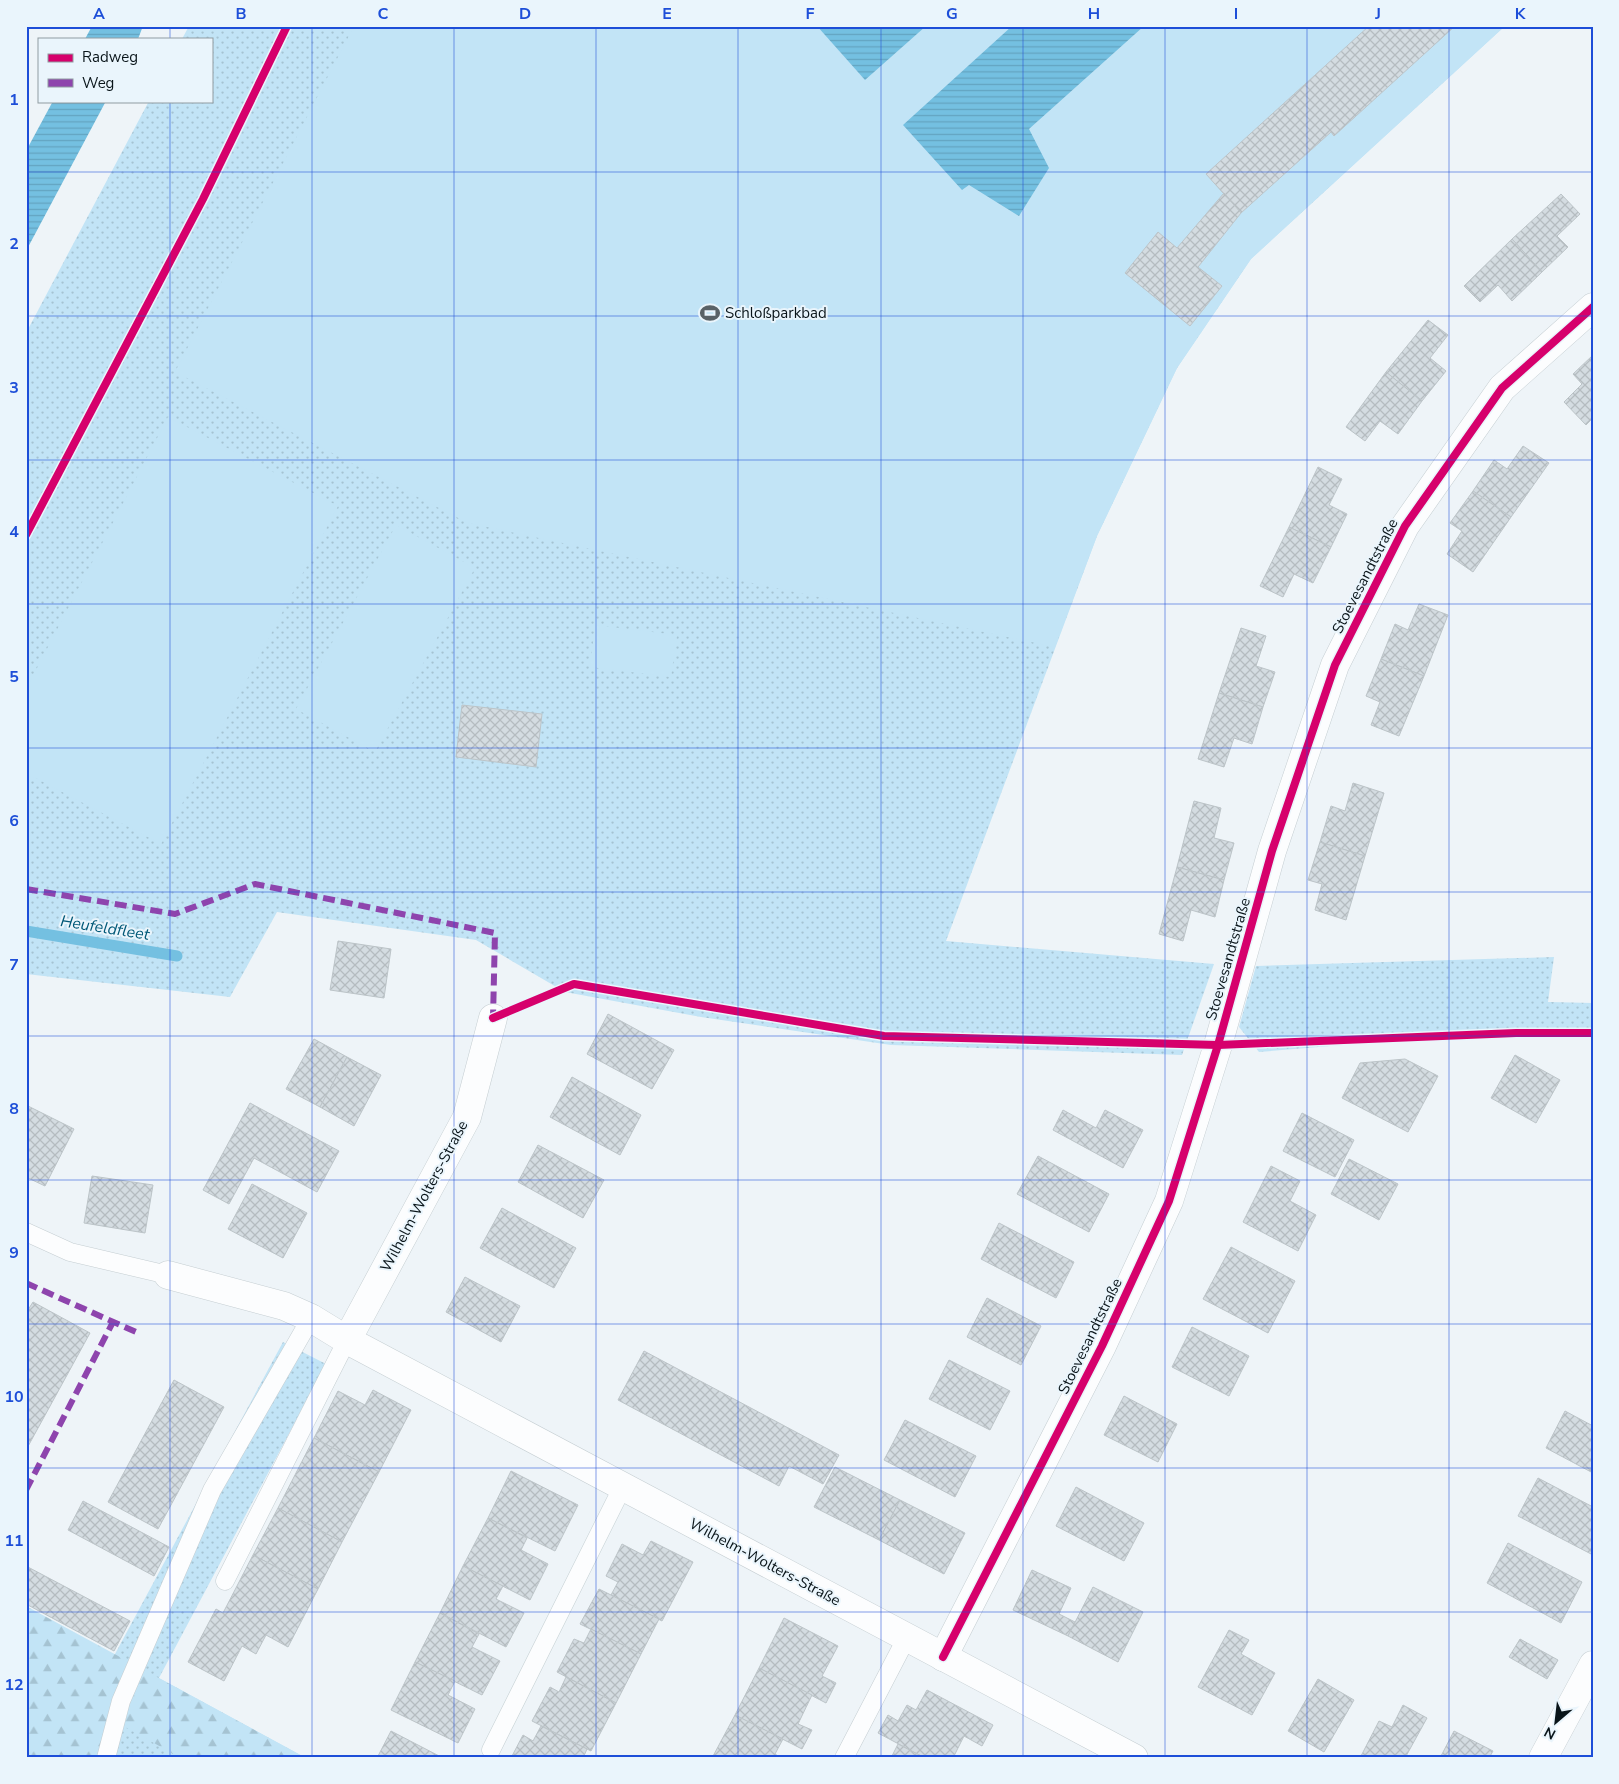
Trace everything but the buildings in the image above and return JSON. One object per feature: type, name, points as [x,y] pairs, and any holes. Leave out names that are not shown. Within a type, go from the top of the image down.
[{"type":"street","name":"Stoevesandtstraße","points":[[943,1657],[1102,1346],[1169,1201],[1218,1045],[1272,852],[1335,665],[1405,526],[1502,388],[1593,307]]},
{"type":"street","name":"Wilhelm-Wolters-Straße","points":[[347,1340],[467,1117],[493,1018]]},
{"type":"street","name":"Wilhelm-Wolters-Straße","points":[[168,1275],[284,1306],[311,1318],[347,1340],[1134,1758]]},
{"type":"street","points":[[1542,1758],[1593,1665]]},
{"type":"lane","name":"Wilhelm-Wolters-Straße","points":[[26,1232],[70,1252],[168,1275]]},
{"type":"lane","points":[[106,1758],[121,1701],[212,1490],[311,1318]]},
{"type":"lane","name":"Wilhelm-Wolters-Straße","points":[[225,1581],[347,1340]]},
{"type":"lane","points":[[490,1750],[623,1486]]},
{"type":"lane","points":[[844,1758],[907,1637]]},
{"type":"green space","points":[[189,26],[1505,26],[1251,259],[1177,368],[1097,536],[946,941],[1214,964],[1182,1055],[891,1045],[701,1017],[565,992],[476,940],[277,912],[230,997],[26,974],[26,333],[148,102],[212,102],[212,38],[183,38]]},
{"type":"green space","name":"Schloßparkbad","points":[[354,26],[1505,26],[1251,259],[1177,368],[1097,536],[1055,647],[468,523],[175,372]]},
{"type":"green space","points":[[168,417],[338,506],[161,844],[26,773],[26,689]]},
{"type":"green space","points":[[396,525],[475,568],[375,752],[296,709]]},
{"type":"green space","points":[[595,625],[677,635],[671,677],[590,667]]},
{"type":"green space","points":[[1554,957],[1548,1002],[1593,1003],[1593,1037],[1415,1039],[1259,1052],[1239,1027],[1256,966]]},
{"type":"green space","points":[[283,1342],[326,1364],[159,1678],[306,1758],[97,1758],[115,1654]]},
{"type":"green space","points":[[26,1606],[306,1758],[181,1758],[116,1722],[97,1758],[26,1758]]},
{"type":"water","points":[[92,26],[143,26],[138,38],[86,38]]},
{"type":"water","points":[[817,26],[926,26],[865,80]]},
{"type":"water","points":[[1012,26],[1144,26],[1029,129],[1049,168],[1019,216],[969,185],[962,190],[903,125]]},
{"type":"water","points":[[52,102],[105,102],[26,251],[26,151]]},
{"type":"waterway","name":"Heufeldfleet","points":[[26,931],[177,956]]},
{"type":"marked path","points":[[26,889],[175,914],[255,884],[495,933],[493,1018],[497,1016]]},
{"type":"marked path","points":[[26,1283],[136,1332]]},
{"type":"marked path","points":[[26,1490],[113,1322]]},
{"type":"cycle path","points":[[26,535],[203,199],[287,26]]},
{"type":"cycle path","points":[[943,1657],[1102,1346],[1169,1201],[1218,1045],[1272,851],[1335,665],[1405,526],[1502,388],[1593,307]]},
{"type":"cycle path","points":[[493,1018],[574,984],[884,1036],[1218,1045],[1516,1033],[1593,1033]]},
{"type":"place","name":"Schloßparkbad","points":[[710,313]]}]
